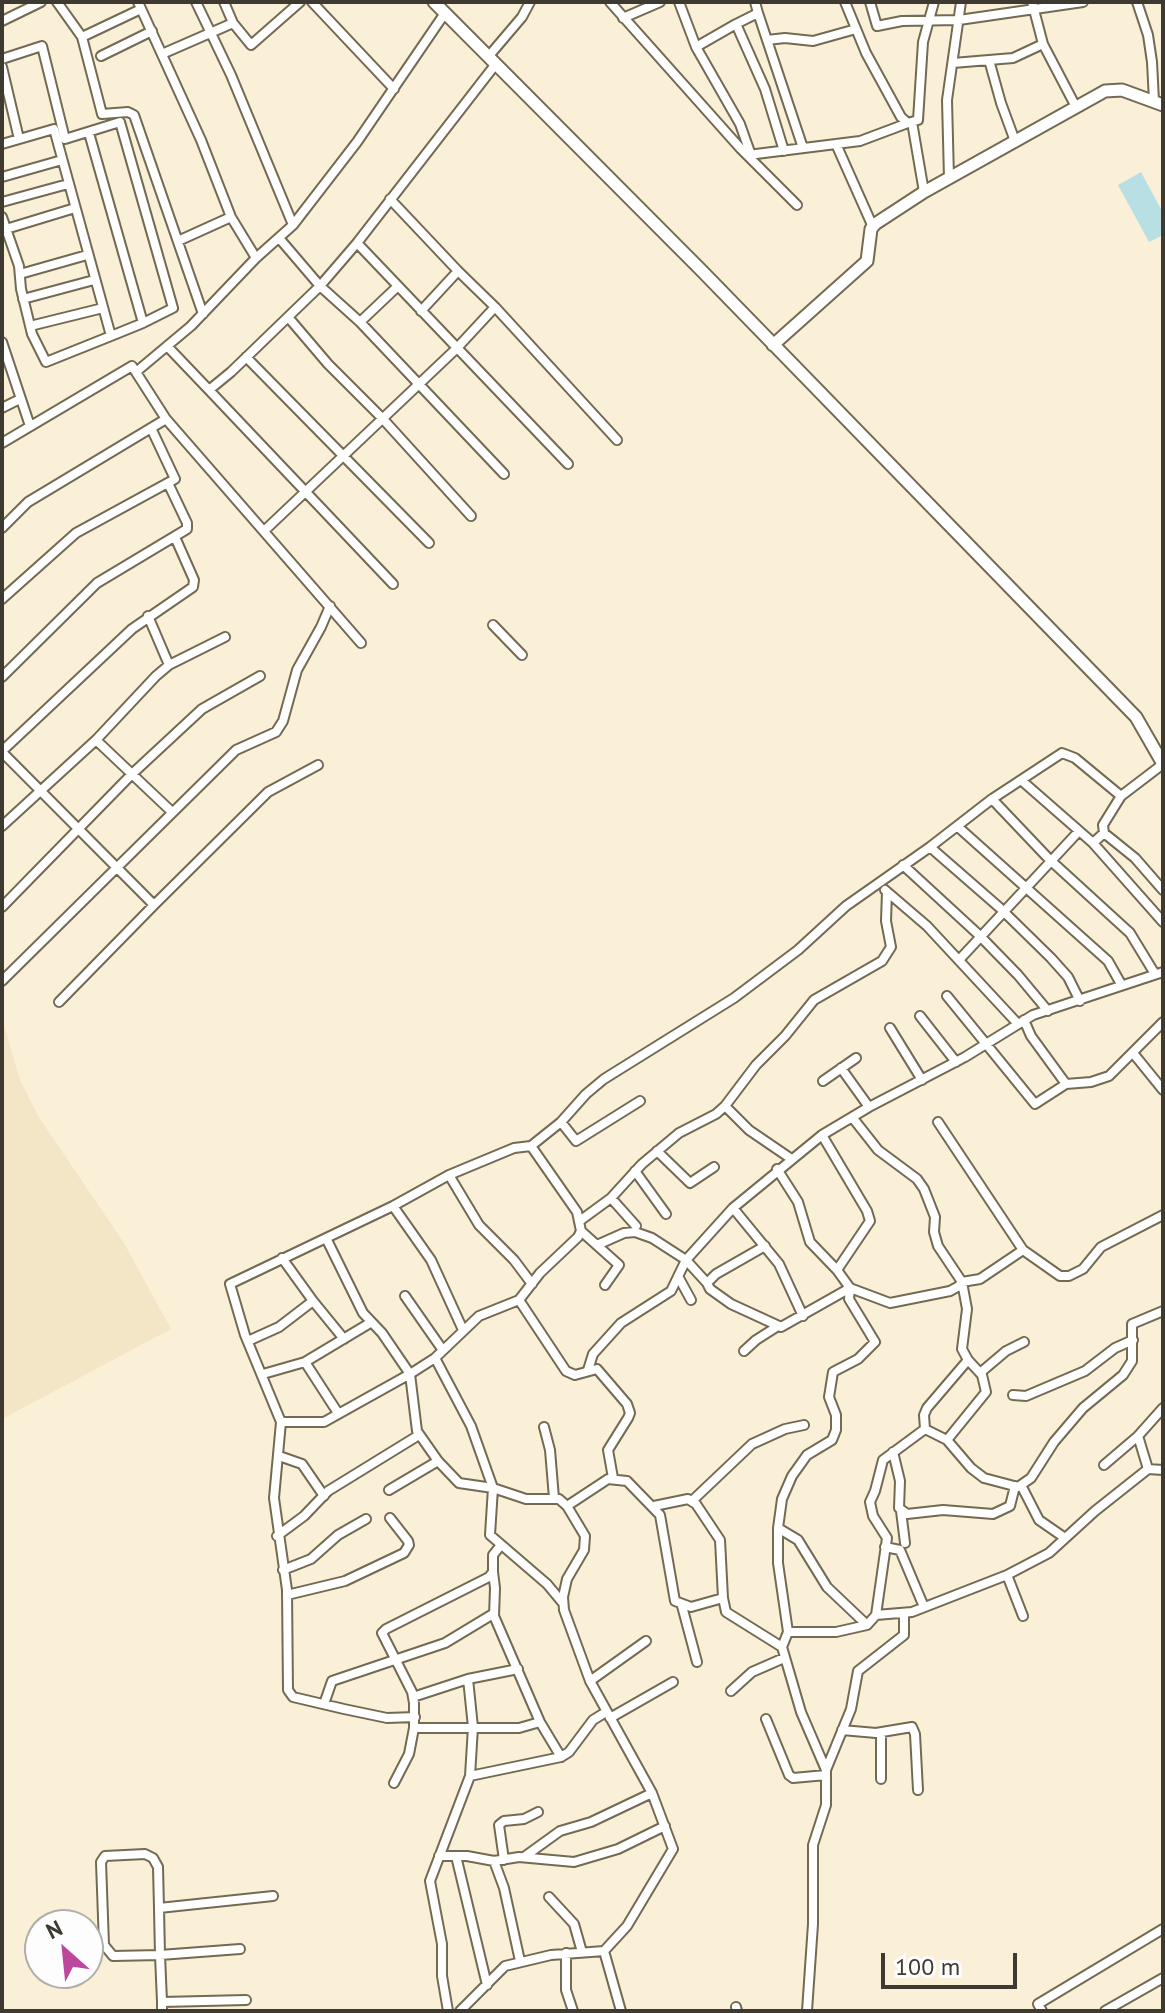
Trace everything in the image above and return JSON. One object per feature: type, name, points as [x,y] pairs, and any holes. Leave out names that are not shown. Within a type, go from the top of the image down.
[{"type":"street","points":[[2,21],[41,2]]},
{"type":"street","points":[[57,2],[82,37],[101,112],[105,115],[131,112],[134,115],[203,314]]},
{"type":"street","points":[[196,2],[293,225]]},
{"type":"street","points":[[235,2],[226,5],[233,23],[251,45],[300,2]]},
{"type":"street","points":[[312,2],[394,89]]},
{"type":"street","points":[[434,2],[1136,717],[1163,764],[1121,796],[1103,825],[1104,833],[1135,858],[1163,890]]},
{"type":"street","points":[[209,390],[320,286],[357,243],[491,61],[530,2]]},
{"type":"street","points":[[610,2],[797,205]]},
{"type":"street","points":[[623,18],[660,2]]},
{"type":"street","points":[[679,2],[696,47],[740,124],[749,155]]},
{"type":"street","points":[[755,2],[803,148]]},
{"type":"street","points":[[845,2],[866,53],[901,117],[910,123],[924,192]]},
{"type":"street","points":[[870,2],[875,25],[959,20],[1033,5],[1083,2]]},
{"type":"street","points":[[749,155],[860,141],[918,120],[923,42],[934,2]]},
{"type":"street","points":[[949,178],[946,114],[961,2]]},
{"type":"street","points":[[873,227],[924,192],[1105,91],[1122,90],[1158,103],[1158,80],[1137,2]]},
{"type":"street","points":[[82,37],[140,5],[201,140],[231,217],[256,258]]},
{"type":"street","points":[[1033,5],[1043,44],[1076,107]]},
{"type":"street","points":[[136,372],[203,314],[256,258],[293,225],[394,89],[445,13]]},
{"type":"street","points":[[696,47],[758,13]]},
{"type":"street","points":[[162,54],[233,23]]},
{"type":"street","points":[[736,24],[765,89],[784,151]]},
{"type":"street","points":[[767,40],[813,41],[856,29]]},
{"type":"street","points":[[101,56],[152,31]]},
{"type":"street","points":[[953,63],[1016,57],[1043,44]]},
{"type":"street","points":[[2,59],[42,46],[65,139],[120,122],[173,308],[46,362],[30,326],[20,274],[6,246],[2,217]]},
{"type":"street","points":[[989,60],[1015,141]]},
{"type":"street","points":[[2,67],[19,139]]},
{"type":"street","points":[[2,144],[54,129],[111,336]]},
{"type":"street","points":[[89,133],[143,323]]},
{"type":"street","points":[[773,345],[867,261],[873,227],[836,144]]},
{"type":"street","points":[[2,177],[62,160]]},
{"type":"street","points":[[2,202],[68,184]]},
{"type":"street","points":[[390,199],[617,440]]},
{"type":"street","points":[[6,229],[75,208]]},
{"type":"street","points":[[178,241],[231,217]]},
{"type":"street","points":[[279,238],[320,286],[360,322],[504,474]]},
{"type":"street","points":[[357,243],[568,464]]},
{"type":"street","points":[[20,274],[87,255]]},
{"type":"street","points":[[421,311],[458,271]]},
{"type":"street","points":[[23,299],[94,280]]},
{"type":"street","points":[[360,322],[398,286]]},
{"type":"street","points":[[264,531],[457,348],[495,307]]},
{"type":"street","points":[[30,326],[103,308]]},
{"type":"street","points":[[288,317],[471,516]]},
{"type":"street","points":[[2,342],[4,357],[30,426]]},
{"type":"street","points":[[167,346],[393,584]]},
{"type":"street","points":[[246,357],[429,543]]},
{"type":"street","points":[[2,443],[132,366],[166,419],[361,643]]},
{"type":"street","points":[[2,408],[20,399]]},
{"type":"street","points":[[2,528],[28,502],[166,419]]},
{"type":"street","points":[[2,599],[76,533],[168,483],[175,476],[151,428]]},
{"type":"street","points":[[2,677],[97,583],[175,537],[188,526],[168,483]]},
{"type":"street","points":[[154,905],[2,752],[121,638],[148,616],[191,589],[195,583],[175,537]]},
{"type":"street","points":[[2,981],[236,750],[276,732],[281,726],[297,670],[330,606]]},
{"type":"street","points":[[148,616],[169,665]]},
{"type":"street","points":[[493,625],[522,655]]},
{"type":"street","points":[[2,826],[96,740],[169,665],[225,637]]},
{"type":"street","points":[[2,907],[132,774],[202,709],[260,676]]},
{"type":"street","points":[[96,740],[172,812]]},
{"type":"street","points":[[415,1717],[387,1718],[293,1697],[288,1690],[287,1595],[273,1492],[281,1422],[248,1341],[230,1284],[393,1206],[449,1175],[514,1148],[531,1146],[561,1122],[604,1079],[734,998],[798,950],[846,906],[992,799],[1062,753],[1075,758],[1121,796]]},
{"type":"street","points":[[59,1002],[268,792],[318,765]]},
{"type":"street","points":[[1021,780],[1093,843],[1163,922]]},
{"type":"street","points":[[588,1370],[593,1354],[621,1323],[667,1295],[679,1278],[686,1260],[733,1208],[790,1158],[822,1135],[956,1062],[1021,1022],[1159,973],[1130,933],[1050,860],[992,799]]},
{"type":"street","points":[[957,826],[1108,961],[1121,984]]},
{"type":"street","points":[[959,960],[1079,831]]},
{"type":"street","points":[[1093,843],[1104,833]]},
{"type":"street","points":[[930,847],[1003,910],[1068,977],[1080,1001]]},
{"type":"street","points":[[903,865],[980,936],[1048,1011]]},
{"type":"street","points":[[878,884],[927,926],[1021,1022],[1066,1084]]},
{"type":"street","points":[[581,1220],[611,1198],[635,1171],[679,1133],[725,1106],[756,1065],[814,1000],[882,961],[891,947],[886,921],[887,892]]},
{"type":"street","points":[[947,996],[1031,1102],[1039,1102],[1066,1084],[1091,1082],[1109,1076],[1163,1022]]},
{"type":"street","points":[[920,1016],[956,1062]]},
{"type":"street","points":[[890,1028],[922,1080]]},
{"type":"street","points":[[1133,1053],[1163,1090]]},
{"type":"street","points":[[823,1081],[856,1058]]},
{"type":"street","points":[[841,1068],[869,1107]]},
{"type":"street","points":[[561,1122],[576,1141],[640,1101]]},
{"type":"street","points":[[725,1106],[749,1130],[790,1158]]},
{"type":"street","points":[[852,1117],[878,1150],[917,1179],[924,1189],[935,1217],[934,1232],[938,1246],[962,1282],[967,1309],[962,1349],[980,1373],[986,1392],[947,1440]]},
{"type":"street","points":[[938,1122],[1023,1250],[1060,1276],[1069,1276],[1083,1269],[1101,1247],[1163,1215]]},
{"type":"street","points":[[822,1135],[870,1221],[837,1270]]},
{"type":"street","points":[[281,1422],[324,1422],[410,1374],[435,1358],[479,1316],[519,1300],[578,1237],[581,1220],[531,1146]]},
{"type":"street","points":[[657,1151],[690,1183],[714,1167]]},
{"type":"street","points":[[777,1169],[798,1202],[810,1242],[850,1288],[890,1303],[950,1291],[962,1282],[980,1279],[1023,1250]]},
{"type":"street","points":[[635,1171],[666,1214]]},
{"type":"street","points":[[449,1175],[479,1225],[514,1260],[532,1284]]},
{"type":"street","points":[[611,1198],[636,1226]]},
{"type":"street","points":[[393,1206],[431,1260],[463,1330]]},
{"type":"street","points":[[733,1208],[779,1264],[803,1316]]},
{"type":"street","points":[[581,1231],[619,1265],[605,1285]]},
{"type":"street","points":[[597,1245],[624,1233],[635,1232],[652,1238],[686,1260],[710,1289],[731,1304],[778,1326],[803,1316],[850,1288]]},
{"type":"street","points":[[326,1238],[363,1313],[382,1333],[410,1374],[419,1435],[454,1480],[463,1486],[493,1488],[526,1499],[554,1498],[567,1506],[586,1540],[584,1550],[569,1574],[563,1603]]},
{"type":"street","points":[[707,1283],[716,1274],[765,1246]]},
{"type":"street","points":[[282,1258],[344,1339]]},
{"type":"street","points":[[679,1278],[691,1300]]},
{"type":"street","points":[[826,1772],[801,1712],[784,1658],[782,1647],[788,1632],[778,1563],[778,1528],[782,1499],[792,1476],[807,1455],[832,1440],[836,1430],[836,1415],[829,1397],[833,1372],[858,1359],[875,1342],[849,1299],[850,1288]]},
{"type":"street","points":[[405,1296],[442,1349]]},
{"type":"street","points":[[519,1300],[566,1371],[575,1375],[597,1369],[627,1404],[630,1413],[608,1450],[613,1478]]},
{"type":"street","points":[[248,1341],[279,1327],[313,1301]]},
{"type":"street","points":[[901,1511],[907,1514],[943,1510],[993,1514],[1010,1506],[1018,1486],[1031,1478],[1054,1442],[1083,1408],[1123,1375],[1132,1361],[1132,1324],[1163,1311]]},
{"type":"street","points":[[263,1374],[305,1362],[370,1323]]},
{"type":"street","points":[[744,1351],[778,1326]]},
{"type":"street","points":[[1013,1395],[1026,1396],[1085,1371],[1115,1348],[1133,1340]]},
{"type":"street","points":[[980,1373],[1006,1351],[1024,1342]]},
{"type":"street","points":[[435,1358],[471,1426],[493,1488],[490,1535],[547,1584],[563,1603],[590,1681],[652,1793],[673,1849],[627,1926],[604,1951],[566,1953],[505,1966],[460,2011]]},
{"type":"street","points":[[925,1429],[927,1408],[968,1360]]},
{"type":"street","points":[[305,1362],[338,1413]]},
{"type":"street","points":[[1104,1465],[1138,1436],[1163,1408]]},
{"type":"street","points":[[654,1506],[676,1500],[693,1500],[752,1444],[785,1429],[804,1425]]},
{"type":"street","points":[[544,1427],[550,1450],[554,1498]]},
{"type":"street","points":[[925,1429],[947,1440],[984,1478],[1018,1486],[1039,1520],[1065,1538]]},
{"type":"street","points":[[788,1632],[836,1632],[867,1625],[876,1615],[887,1538],[873,1516],[870,1502],[883,1460],[925,1429]]},
{"type":"street","points":[[277,1536],[324,1496],[419,1435]]},
{"type":"street","points":[[1138,1436],[1148,1469]]},
{"type":"street","points":[[893,1452],[900,1481],[905,1543]]},
{"type":"street","points":[[279,1456],[302,1464],[324,1496]]},
{"type":"street","points":[[389,1490],[438,1461]]},
{"type":"street","points":[[876,1615],[904,1613],[924,1607],[1007,1575],[1049,1553],[1148,1469],[1163,1470]]},
{"type":"street","points":[[567,1506],[603,1481],[613,1478],[633,1484],[654,1506],[662,1521],[675,1601],[682,1606],[694,1607],[723,1598]]},
{"type":"street","points":[[693,1500],[720,1540],[724,1607],[729,1615],[782,1647]]},
{"type":"street","points":[[287,1595],[345,1581],[408,1551],[408,1541],[390,1518]]},
{"type":"street","points":[[283,1570],[311,1559],[338,1535],[366,1519]]},
{"type":"street","points":[[778,1528],[798,1540],[827,1587],[867,1625]]},
{"type":"street","points":[[501,1545],[493,1555],[493,1614],[540,1722],[561,1757]]},
{"type":"street","points":[[885,1547],[900,1550],[924,1607]]},
{"type":"street","points":[[394,1783],[407,1760],[415,1717],[413,1697],[382,1633],[489,1577],[493,1572]]},
{"type":"street","points":[[1007,1575],[1023,1616]]},
{"type":"street","points":[[682,1606],[697,1662]]},
{"type":"street","points":[[807,2011],[813,1924],[813,1845],[826,1805],[826,1772],[851,1709],[858,1671],[904,1635],[904,1613]]},
{"type":"street","points":[[324,1704],[332,1681],[451,1640],[493,1614]]},
{"type":"street","points":[[590,1681],[646,1641]]},
{"type":"street","points":[[731,1691],[752,1672],[784,1658]]},
{"type":"street","points":[[413,1697],[468,1679],[518,1669]]},
{"type":"street","points":[[448,2011],[442,1976],[442,1944],[430,1881],[470,1776],[473,1727],[468,1679]]},
{"type":"street","points":[[470,1776],[561,1757],[569,1752],[593,1720],[673,1682]]},
{"type":"street","points":[[766,1719],[789,1775],[793,1778],[826,1772]]},
{"type":"street","points":[[414,1728],[519,1728],[540,1722]]},
{"type":"street","points":[[842,1730],[881,1733],[912,1727],[918,1790]]},
{"type":"street","points":[[881,1733],[881,1779]]},
{"type":"street","points":[[523,1857],[560,1831],[591,1822],[652,1793]]},
{"type":"street","points":[[504,1860],[499,1825],[538,1812]]},
{"type":"street","points":[[439,1856],[494,1861],[523,1857],[574,1862],[618,1849],[665,1826]]},
{"type":"street","points":[[240,1949],[160,1955],[113,1956],[104,1945],[101,1862],[105,1856],[145,1854],[153,1858],[158,1867],[160,1955],[162,2007],[246,2000]]},
{"type":"street","points":[[456,1856],[487,1985]]},
{"type":"street","points":[[494,1861],[504,1888],[520,1961]]},
{"type":"street","points":[[159,1908],[273,1896]]},
{"type":"street","points":[[549,1897],[574,1924],[582,1952]]},
{"type":"street","points":[[1042,2011],[1038,2004],[1163,1929]]},
{"type":"street","points":[[604,1951],[621,2011]]},
{"type":"street","points":[[566,1953],[566,1990],[573,2011]]},
{"type":"street","points":[[1105,2011],[1163,1978]]},
{"type":"shaded area","points":[[2,1019],[20,1080],[38,1116],[124,1243],[171,1329],[2,1419]]},
{"type":"water","points":[[1141,172],[1163,213],[1163,235],[1149,242],[1118,185]]}]
